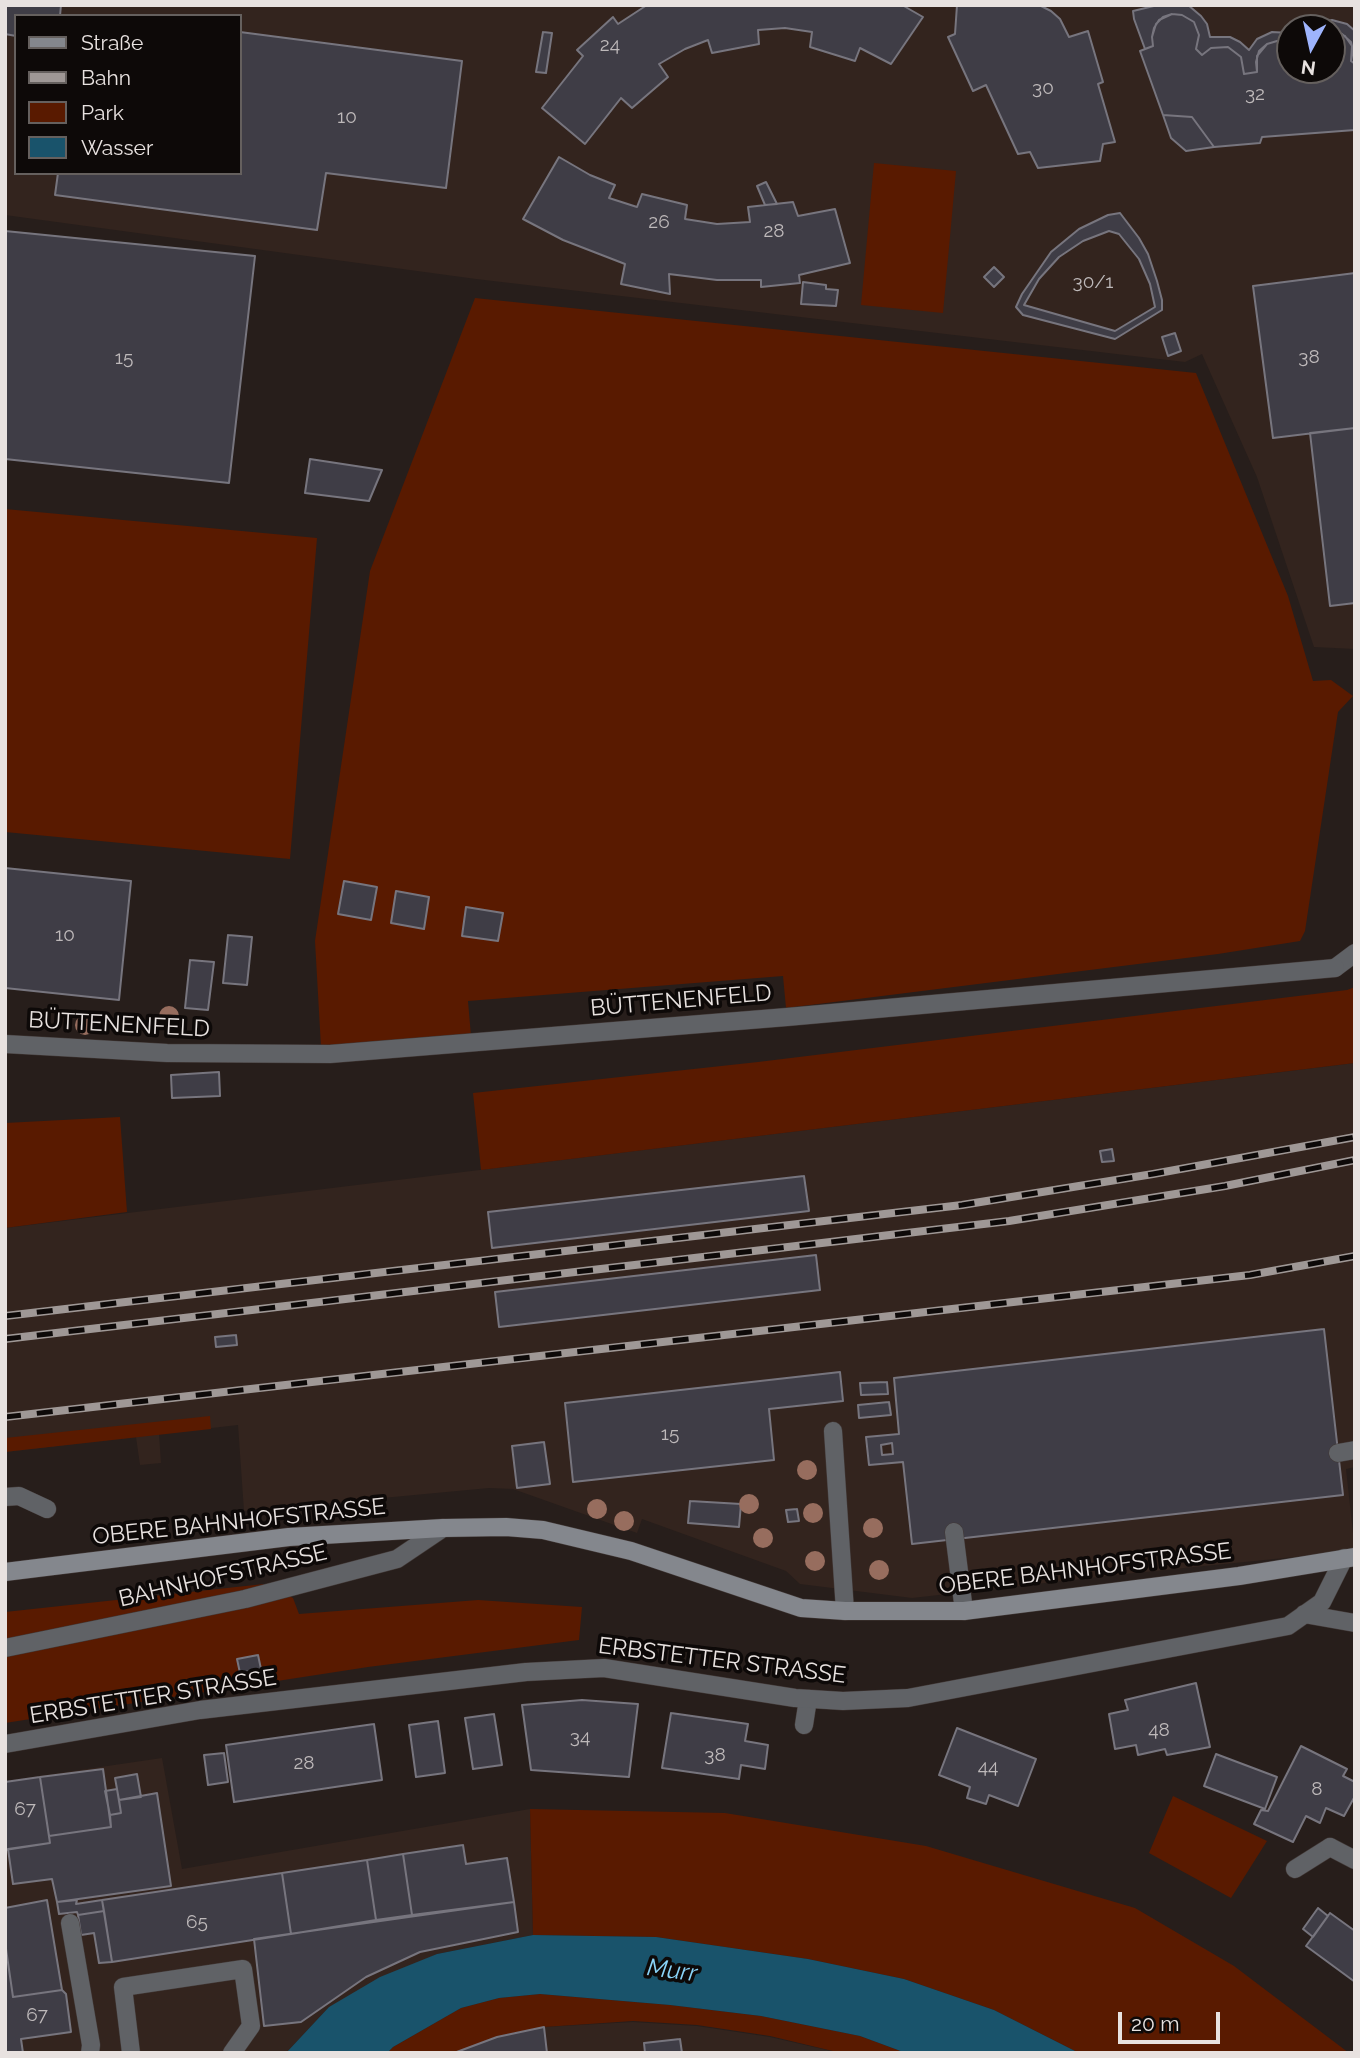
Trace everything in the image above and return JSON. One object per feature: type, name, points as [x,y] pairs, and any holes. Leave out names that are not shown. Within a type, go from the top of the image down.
[{"type":"street","name":"BÜTTENENFELD","points":[[5,1044],[167,1053],[312,1055],[774,1018],[1335,968],[1355,953]]},
{"type":"street","points":[[833,1430],[845,1611]]},
{"type":"street","points":[[5,1497],[19,1496],[47,1509]]},
{"type":"street","name":"OBERE BAHNHOFSTRASSE","points":[[5,1572],[289,1536],[506,1527],[543,1530],[631,1551],[801,1608],[845,1611],[964,1611],[1239,1576],[1349,1557]]},
{"type":"street","name":"BAHNHOFSTRASSE","points":[[5,1648],[245,1599],[397,1559],[443,1528]]},
{"type":"street","points":[[954,1532],[964,1611]]},
{"type":"street","name":"ERBSTETTER STRASSE","points":[[5,1744],[200,1710],[526,1672],[604,1668],[808,1699],[843,1701],[908,1698],[1288,1626],[1322,1601],[1349,1557]]},
{"type":"street","points":[[1304,1615],[1355,1623]]},
{"type":"street","points":[[804,1725],[808,1699]]},
{"type":"street","points":[[1295,1869],[1330,1847],[1355,1860]]},
{"type":"street","points":[[70,1923],[90,2053]]},
{"type":"street","points":[[131,2053],[123,1987],[243,1969],[251,2026],[232,2053]]},
{"type":"shaded area","points":[[5,5],[1355,5],[1355,649],[1314,647],[1257,477],[1202,354],[1185,362],[476,279],[5,215]]},
{"type":"shaded area","points":[[1355,1063],[1355,1467],[1346,1469],[1355,1551],[912,1598],[800,1584],[786,1571],[642,1519],[637,1533],[513,1489],[489,1488],[244,1511],[238,1425],[159,1434],[161,1463],[140,1465],[136,1437],[5,1452],[5,1228]]},
{"type":"shaded area","points":[[162,1758],[182,1869],[530,1809],[533,1935],[437,1954],[329,2007],[286,2053],[5,2053],[5,1781]]},
{"type":"shaded area","points":[[633,2022],[697,2026],[770,2037],[840,2053],[454,2053],[497,2037],[544,2027]]},
{"type":"green space","points":[[874,163],[956,171],[943,313],[861,305]]},
{"type":"green space","points":[[475,298],[1196,373],[1288,596],[1313,681],[1331,680],[1353,696],[1338,712],[1305,931],[1300,941],[1218,954],[786,1008],[783,976],[468,1001],[471,1036],[321,1047],[315,941],[370,571]]},
{"type":"green space","points":[[5,509],[317,538],[290,859],[5,832]]},
{"type":"green space","points":[[1355,987],[1355,1063],[481,1170],[473,1093],[758,1062]]},
{"type":"green space","points":[[120,1117],[127,1212],[5,1228],[5,1123]]},
{"type":"green space","points":[[210,1416],[211,1429],[5,1452],[5,1438]]},
{"type":"green space","points":[[264,1584],[293,1598],[299,1614],[478,1600],[582,1607],[579,1640],[368,1667],[5,1723],[5,1612]]},
{"type":"green space","points":[[1173,1796],[1267,1841],[1231,1898],[1149,1853]]},
{"type":"green space","points":[[530,1809],[725,1813],[926,1846],[1135,1908],[1234,1966],[1349,2053],[1079,2053],[994,2010],[904,1979],[808,1959],[656,1937],[533,1935]]},
{"type":"green space","points":[[540,1994],[761,2016],[860,2036],[906,2053],[841,2053],[770,2036],[697,2025],[633,2021],[544,2027],[498,2036],[454,2053],[387,2053],[461,2008],[499,1998]]},
{"type":"water","name":"Murr","points":[[533,1935],[656,1937],[808,1959],[904,1979],[994,2010],[1079,2053],[906,2053],[860,2036],[761,2016],[540,1994],[499,1998],[461,2008],[387,2053],[286,2053],[329,2007],[380,1977],[437,1954]]},
{"type":"building","points":[[5,5],[61,5],[60,14],[14,14],[14,36],[5,34]]},
{"type":"building","points":[[647,5],[902,5],[923,17],[891,64],[860,48],[855,61],[810,47],[812,32],[785,28],[758,30],[759,44],[712,53],[708,40],[659,64],[668,77],[632,108],[621,98],[585,144],[542,108],[583,56],[577,50],[613,17],[618,24]]},
{"type":"building","points":[[957,5],[1039,5],[1060,19],[1069,37],[1088,31],[1103,82],[1098,84],[1115,142],[1103,144],[1100,161],[1038,168],[1030,152],[1018,154],[986,85],[973,91],[948,37],[955,34]]},
{"type":"building","points":[[1158,5],[1188,5],[1207,24],[1210,37],[1230,37],[1249,50],[1257,39],[1272,32],[1276,32],[1276,41],[1267,44],[1257,56],[1257,72],[1244,74],[1241,57],[1228,47],[1211,48],[1202,55],[1196,49],[1199,35],[1194,22],[1182,15],[1163,17],[1156,24],[1152,37],[1153,46],[1145,49],[1133,11]]},
{"type":"building","points":[[1172,14],[1182,15],[1194,22],[1199,35],[1196,49],[1202,55],[1211,48],[1228,47],[1241,57],[1244,74],[1257,72],[1259,51],[1267,44],[1276,41],[1276,84],[1346,84],[1346,38],[1351,42],[1351,61],[1355,64],[1355,130],[1262,137],[1260,143],[1214,147],[1192,117],[1163,115],[1140,51],[1153,46],[1154,28],[1159,20]]},
{"type":"building","points":[[1346,24],[1355,31],[1355,64],[1351,61],[1352,46],[1346,37]]},
{"type":"building","points":[[242,32],[462,61],[446,188],[326,173],[317,230],[55,195],[58,175],[242,175]]},
{"type":"building","points":[[543,32],[552,33],[546,73],[536,72]]},
{"type":"building","points":[[1163,115],[1192,117],[1214,147],[1186,151],[1171,138]]},
{"type":"building","points":[[559,157],[590,175],[615,185],[609,198],[637,207],[642,194],[687,205],[685,219],[717,224],[750,222],[748,207],[793,202],[798,216],[835,209],[850,263],[799,275],[800,283],[761,287],[761,280],[717,280],[669,274],[670,294],[621,284],[625,264],[563,240],[523,219]]},
{"type":"building","points":[[766,182],[777,204],[765,205],[757,186]]},
{"type":"building","points":[[1120,213],[1148,254],[1162,300],[1162,310],[1115,339],[1023,315],[1016,307],[1051,252],[1079,229],[1108,215]]},
{"type":"building","points":[[5,231],[255,256],[229,483],[5,459]]},
{"type":"building","points":[[1109,231],[1119,234],[1139,259],[1150,284],[1155,307],[1115,331],[1024,305],[1039,279],[1059,257],[1083,241]]},
{"type":"building","points":[[994,267],[1004,277],[994,287],[984,277]]},
{"type":"building","points":[[1355,273],[1355,428],[1273,438],[1253,286]]},
{"type":"building","points":[[803,282],[826,285],[826,289],[838,290],[836,306],[801,304]]},
{"type":"building","points":[[1175,333],[1181,351],[1168,356],[1162,337]]},
{"type":"building","points":[[1355,428],[1355,603],[1330,606],[1310,433]]},
{"type":"building","points":[[310,459],[382,470],[369,501],[305,493]]},
{"type":"building","points":[[5,868],[131,881],[119,1000],[5,988]]},
{"type":"building","points":[[344,881],[377,887],[371,920],[338,914]]},
{"type":"building","points":[[396,891],[429,897],[424,929],[391,923]]},
{"type":"building","points":[[466,907],[503,913],[498,941],[462,936]]},
{"type":"building","points":[[228,935],[252,937],[247,985],[223,983]]},
{"type":"building","points":[[190,960],[214,962],[208,1010],[185,1008]]},
{"type":"building","points":[[219,1072],[220,1096],[172,1098],[171,1075]]},
{"type":"building","points":[[1112,1149],[1114,1161],[1102,1162],[1100,1151]]},
{"type":"building","points":[[804,1176],[809,1211],[492,1248],[488,1212]]},
{"type":"building","points":[[816,1255],[820,1290],[499,1327],[495,1292]]},
{"type":"building","points":[[1324,1329],[1343,1495],[912,1544],[903,1462],[869,1465],[866,1437],[899,1434],[894,1378]]},
{"type":"building","points":[[236,1335],[237,1345],[216,1347],[215,1337]]},
{"type":"building","points":[[840,1372],[843,1401],[769,1409],[774,1460],[573,1482],[565,1403]]},
{"type":"building","points":[[887,1382],[888,1394],[861,1395],[860,1383]]},
{"type":"building","points":[[889,1402],[891,1415],[859,1418],[858,1405]]},
{"type":"building","points":[[544,1442],[550,1484],[517,1488],[512,1446]]},
{"type":"building","points":[[892,1443],[893,1454],[882,1455],[881,1445]]},
{"type":"building","points":[[690,1501],[741,1504],[739,1527],[688,1523]]},
{"type":"building","points":[[797,1509],[799,1521],[788,1522],[786,1510]]},
{"type":"building","points":[[258,1655],[261,1669],[240,1673],[237,1659]]},
{"type":"building","points":[[1196,1683],[1210,1747],[1167,1755],[1165,1749],[1138,1755],[1136,1745],[1115,1749],[1109,1714],[1128,1710],[1125,1700]]},
{"type":"building","points":[[582,1700],[638,1704],[629,1777],[531,1770],[522,1705]]},
{"type":"building","points":[[671,1713],[748,1724],[745,1741],[768,1745],[765,1769],[741,1765],[739,1779],[662,1768]]},
{"type":"building","points":[[494,1714],[502,1765],[473,1769],[465,1718]]},
{"type":"building","points":[[438,1721],[445,1773],[416,1777],[409,1725]]},
{"type":"building","points":[[374,1724],[382,1780],[234,1802],[226,1745]]},
{"type":"building","points":[[957,1728],[1036,1759],[1018,1806],[989,1795],[986,1804],[967,1798],[970,1787],[939,1775]]},
{"type":"building","points":[[1301,1746],[1347,1769],[1343,1776],[1355,1782],[1355,1796],[1344,1816],[1326,1808],[1320,1823],[1306,1816],[1293,1842],[1254,1824],[1261,1810],[1268,1811]]},
{"type":"building","points":[[224,1753],[228,1782],[208,1785],[204,1755]]},
{"type":"building","points":[[1216,1754],[1277,1777],[1265,1809],[1204,1786]]},
{"type":"building","points":[[103,1769],[111,1827],[49,1836],[40,1777]]},
{"type":"building","points":[[137,1774],[141,1797],[119,1800],[115,1778]]},
{"type":"building","points":[[40,1777],[50,1843],[5,1850],[5,1782]]},
{"type":"building","points":[[117,1789],[121,1813],[110,1815],[105,1791]]},
{"type":"building","points":[[157,1793],[171,1886],[57,1902],[52,1879],[13,1884],[8,1849],[50,1843],[49,1836],[111,1827],[110,1815],[121,1813],[119,1800]]},
{"type":"building","points":[[463,1845],[466,1864],[507,1858],[514,1902],[412,1915],[403,1854]]},
{"type":"building","points":[[403,1854],[412,1915],[376,1920],[367,1860]]},
{"type":"building","points":[[367,1860],[376,1920],[291,1934],[282,1873]]},
{"type":"building","points":[[282,1873],[291,1934],[112,1962],[102,1900]]},
{"type":"building","points":[[47,1900],[62,1990],[13,1997],[5,1942],[5,1908]]},
{"type":"building","points":[[77,1900],[76,1904],[102,1900],[104,1911],[78,1915],[77,1912],[59,1914],[57,1902]]},
{"type":"building","points":[[514,1902],[518,1932],[420,1952],[366,1977],[301,2022],[264,2026],[254,1939]]},
{"type":"building","points":[[1318,1908],[1328,1916],[1313,1937],[1303,1929]]},
{"type":"building","points":[[104,1911],[112,1962],[99,1963],[94,1933],[81,1935],[78,1915]]},
{"type":"building","points":[[1330,1913],[1355,1931],[1355,1982],[1306,1946]]},
{"type":"building","points":[[5,1942],[13,1997],[62,1990],[66,1994],[71,2032],[21,2039],[23,2053],[5,2053]]},
{"type":"building","points":[[544,2027],[547,2053],[454,2053],[497,2037]]},
{"type":"building","points":[[680,2039],[682,2053],[645,2053],[644,2043]]},
{"type":"railway","points":[[5,1316],[962,1205],[1355,1137]]},
{"type":"railway","points":[[5,1339],[1009,1221],[1225,1186],[1355,1160]]},
{"type":"railway","points":[[5,1417],[1250,1275],[1355,1256]]}]
